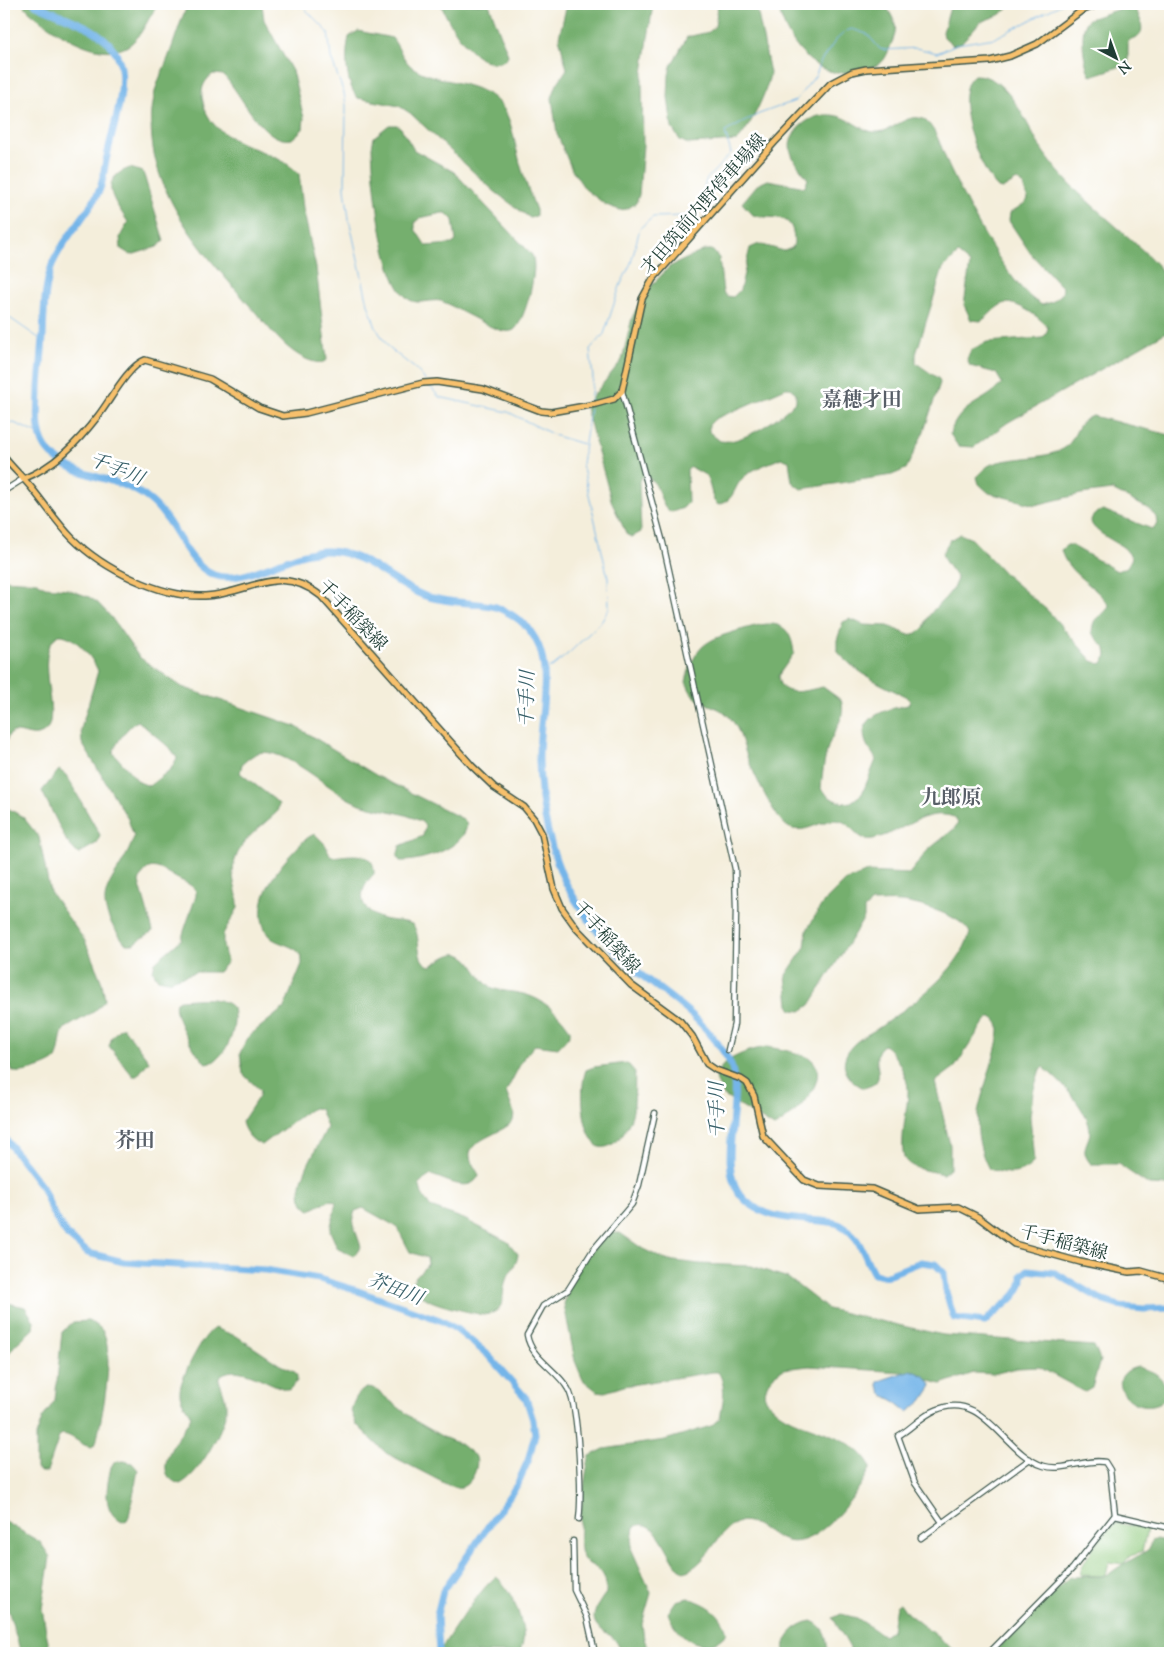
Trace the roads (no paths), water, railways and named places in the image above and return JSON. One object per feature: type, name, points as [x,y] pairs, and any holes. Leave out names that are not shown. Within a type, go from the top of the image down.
[{"type":"main road","name":"才田筑前内野停車場線","points":[[622,391],[642,299],[653,280],[774,143],[831,83],[852,72],[866,69],[990,61],[1010,56],[1037,44],[1081,11],[1099,4]]},
{"type":"main road","points":[[23,479],[54,463],[63,455],[94,421],[133,367],[145,360],[210,379],[259,408],[283,416],[306,414],[423,383],[459,384],[483,390],[541,411],[551,412],[605,401],[614,398],[622,391]]},
{"type":"main road","name":"千手稲築線","points":[[4,457],[74,540],[107,566],[128,577],[176,593],[203,596],[236,590],[277,579],[288,579],[303,584],[321,596],[472,766],[494,787],[524,807],[534,819],[542,834],[554,889],[562,908],[577,929],[631,985],[680,1021],[692,1036],[703,1059],[721,1072],[741,1079],[751,1090],[763,1136],[795,1172],[810,1183],[819,1186],[872,1189],[919,1209],[958,1207],[978,1216],[1014,1244],[1080,1262],[1129,1272],[1141,1272],[1170,1280]]},
{"type":"street","points":[[622,391],[663,543],[734,869],[736,909],[734,1024],[728,1050]]},
{"type":"street","points":[[4,491],[23,479]]},
{"type":"street","points":[[578,1519],[581,1486],[572,1399],[565,1384],[530,1347],[527,1335],[543,1306],[568,1290],[592,1250],[632,1204],[639,1185],[655,1113]]},
{"type":"street","points":[[942,1522],[915,1483],[898,1436],[924,1417],[948,1406],[958,1405],[970,1408],[1030,1458],[1050,1468],[1105,1462],[1110,1470],[1115,1515],[1073,1568],[989,1653]]},
{"type":"street","points":[[921,1538],[1030,1458]]},
{"type":"street","points":[[1115,1515],[1170,1528]]},
{"type":"street","points":[[573,1542],[574,1590],[587,1617],[594,1653]]},
{"type":"water","points":[[911,1370],[925,1376],[932,1386],[922,1401],[908,1412],[883,1395],[877,1384],[879,1381]]},
{"type":"waterway","name":"千手川","points":[[35,4],[78,22],[99,34],[107,41],[119,59],[122,79],[120,101],[101,187],[94,201],[57,255],[47,283],[38,422],[42,439],[50,453],[72,468],[123,485],[147,498],[165,516],[195,561],[214,575],[226,577],[240,576],[314,552],[342,553],[367,563],[400,584],[425,596],[496,607],[518,619],[533,635],[541,653],[544,673],[539,760],[541,789],[545,818],[556,860],[576,901],[605,940],[640,974],[688,1011],[708,1032],[728,1059],[733,1073],[734,1089],[730,1163],[733,1179],[739,1193],[747,1202],[766,1213],[777,1216],[840,1225],[854,1236],[874,1274],[885,1276],[921,1262],[935,1264],[944,1273],[946,1292],[954,1318],[985,1322],[1015,1296],[1022,1283],[1022,1275],[1028,1270],[1055,1273],[1104,1301],[1123,1307],[1144,1309],[1170,1308]]},
{"type":"waterway","points":[[303,4],[307,11],[328,32],[331,58],[344,93],[346,105],[345,188],[349,219],[368,304],[376,328],[389,348],[417,370],[425,380]]},
{"type":"waterway","points":[[590,402],[593,378],[590,349],[604,334],[620,286],[631,263],[640,228],[653,217],[686,216],[699,207],[706,180],[731,153],[725,132],[759,114],[795,101],[816,75],[821,61],[836,40],[846,31],[852,29],[867,34],[880,49],[916,48],[937,53],[957,44],[995,38],[1062,4]]},
{"type":"waterway","points":[[4,314],[43,341]]},
{"type":"waterway","points":[[429,385],[439,397],[508,412],[556,436],[583,444]]},
{"type":"waterway","points":[[544,668],[552,667],[570,652],[602,621],[609,608],[608,578],[582,464],[590,408]]},
{"type":"waterway","points":[[4,422],[14,423],[39,434]]},
{"type":"waterway","name":"芥田川","points":[[4,1137],[42,1187],[55,1217],[67,1235],[88,1253],[124,1262],[265,1270],[319,1279],[355,1290],[440,1320],[456,1329],[487,1354],[526,1398],[535,1434],[528,1461],[517,1485],[443,1591],[437,1615],[439,1653]]},
{"type":"district","name":"嘉穂才田","points":[[862,399]]},
{"type":"district","name":"九郎原","points":[[951,797]]},
{"type":"district","name":"芥田","points":[[135,1140]]}]
